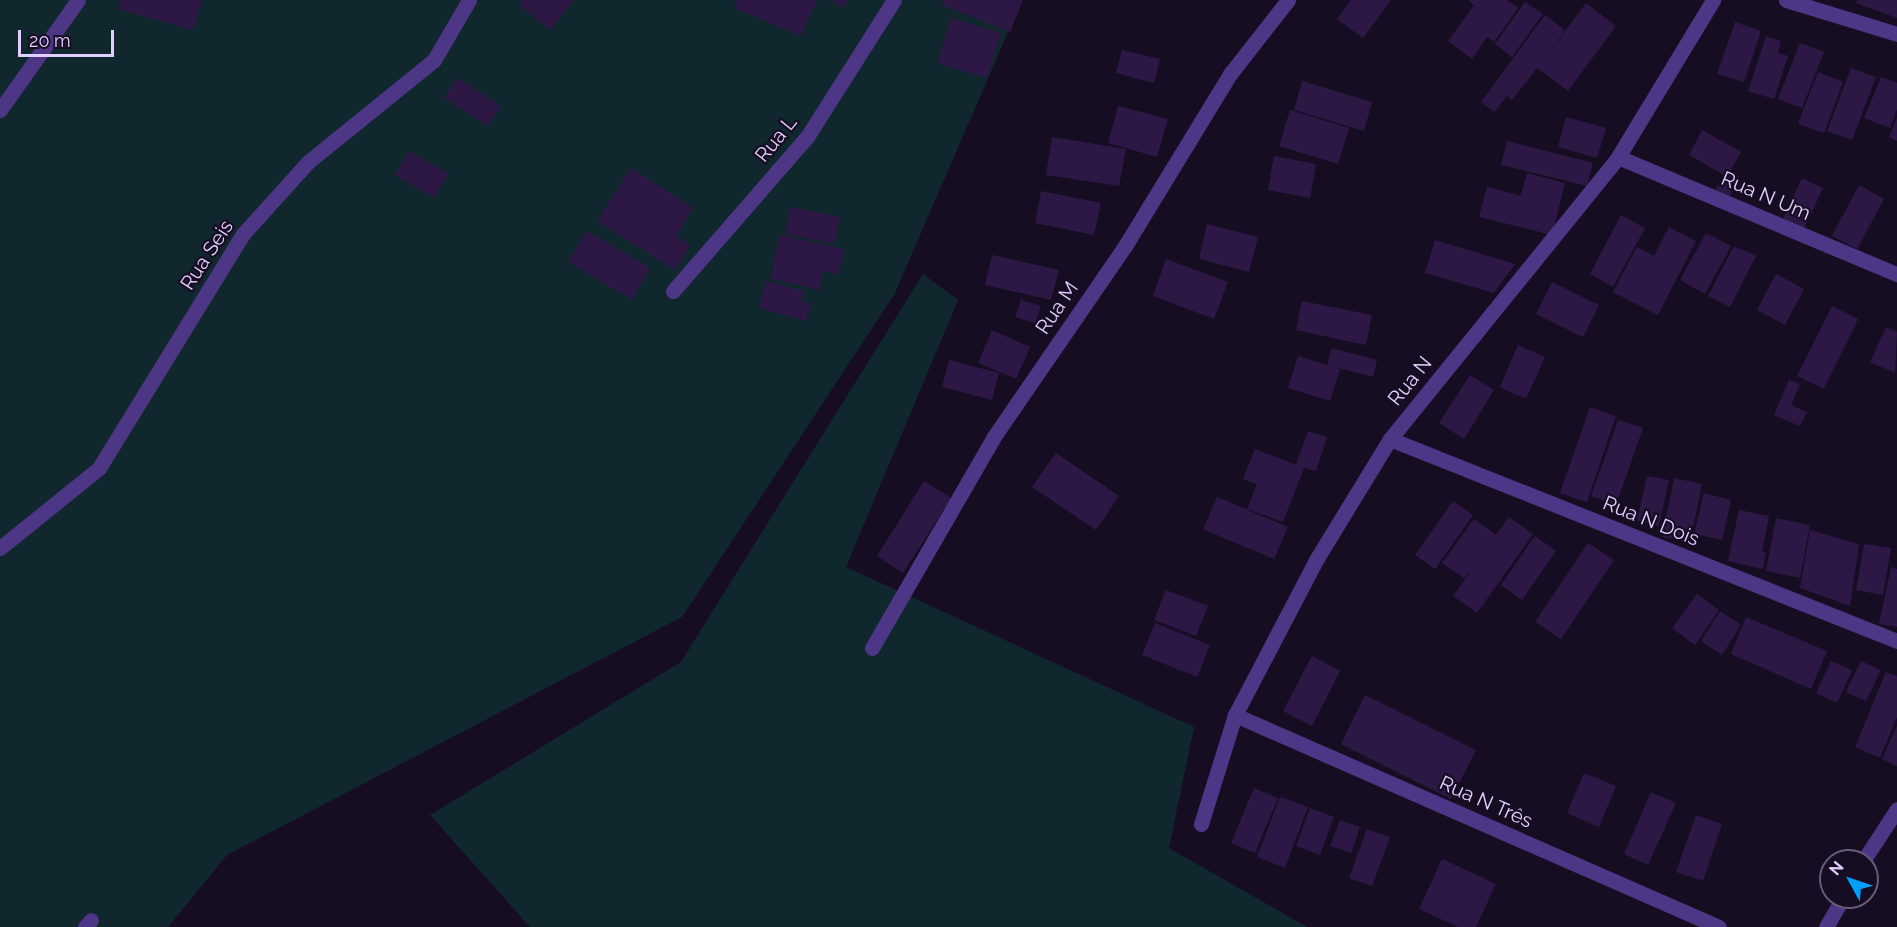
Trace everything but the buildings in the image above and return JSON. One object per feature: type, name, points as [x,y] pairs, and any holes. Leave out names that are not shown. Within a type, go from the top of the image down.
[{"type":"street","points":[[0,110],[78,0]]},
{"type":"street","name":"Rua Seis","points":[[0,548],[99,468],[243,234],[308,162],[434,60],[469,0]]},
{"type":"street","name":"Rua L","points":[[673,291],[807,137],[894,0]]},
{"type":"street","name":"Rua M","points":[[872,648],[993,438],[1125,246],[1230,74],[1288,0]]},
{"type":"street","name":"Rua N","points":[[1201,824],[1235,715],[1316,560],[1390,439],[1618,157],[1713,0]]},
{"type":"street","points":[[1786,0],[1897,33]]},
{"type":"street","name":"Rua N Um","points":[[1618,157],[1897,274]]},
{"type":"street","name":"Rua N Dois","points":[[1390,439],[1897,641]]},
{"type":"street","name":"Rua N Três","points":[[1235,715],[1719,927]]},
{"type":"street","points":[[1871,849],[1897,809]]},
{"type":"street","points":[[1826,927],[1836,909]]},
{"type":"shaded area","points":[[0,0],[1022,0],[894,295],[682,617],[227,855],[168,927],[0,927]]},
{"type":"shaded area","points":[[923,274],[958,300],[846,567],[1194,727],[1169,848],[1307,927],[530,927],[430,815],[681,662]]}]
